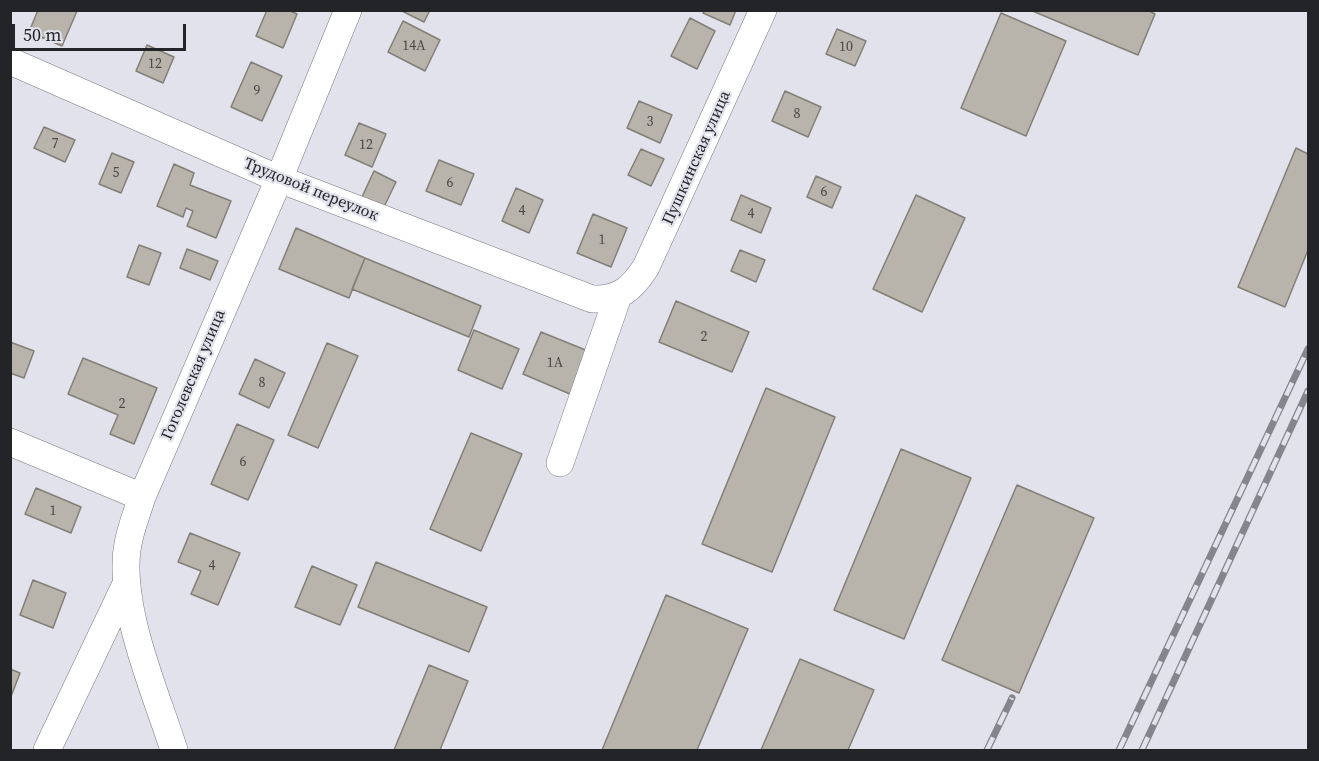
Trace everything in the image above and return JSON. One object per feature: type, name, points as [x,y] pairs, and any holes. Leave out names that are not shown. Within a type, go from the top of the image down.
[{"type":"street","name":"Гоголевская улица","points":[[174,750],[141,648],[126,584],[128,538],[142,497],[279,179],[348,10]]},
{"type":"street","name":"Пушкинская улица","points":[[618,296],[638,280],[667,225],[763,10]]},
{"type":"street","name":"Трудовой переулок","points":[[10,61],[279,179],[592,298],[618,296]]},
{"type":"street","points":[[560,463],[618,296]]},
{"type":"street","points":[[10,442],[142,497]]},
{"type":"street","points":[[47,750],[126,584]]},
{"type":"building","points":[[38,10],[77,11],[62,46],[29,32]]},
{"type":"building","points":[[267,10],[288,10],[297,14],[283,48],[256,36]]},
{"type":"building","points":[[400,10],[430,10],[424,22]]},
{"type":"building","points":[[705,10],[736,10],[730,25],[703,13]]},
{"type":"building","points":[[1030,10],[1147,10],[1155,14],[1138,55]]},
{"type":"building","points":[[1001,13],[1066,41],[1026,136],[961,108]]},
{"type":"building","points":[[690,18],[715,31],[697,69],[671,56]]},
{"type":"building","points":[[403,21],[440,40],[425,71],[388,52]]},
{"type":"building","points":[[837,29],[866,41],[855,66],[826,54]]},
{"type":"building","points":[[147,45],[174,57],[163,83],[136,71]]},
{"type":"building","points":[[251,62],[282,76],[262,121],[231,107]]},
{"type":"building","points":[[785,91],[821,107],[808,137],[772,121]]},
{"type":"building","points":[[639,101],[672,115],[660,143],[627,128]]},
{"type":"building","points":[[359,123],[386,134],[372,167],[345,155]]},
{"type":"building","points":[[44,127],[75,140],[65,162],[34,148]]},
{"type":"building","points":[[1296,148],[1308,154],[1308,250],[1285,307],[1238,287]]},
{"type":"building","points":[[641,149],[664,159],[651,186],[628,175]]},
{"type":"building","points":[[112,153],[134,162],[121,193],[99,184]]},
{"type":"building","points":[[439,160],[474,174],[461,205],[426,191]]},
{"type":"building","points":[[174,164],[194,173],[190,185],[231,201],[216,238],[187,226],[193,211],[186,208],[183,217],[157,206]]},
{"type":"building","points":[[374,171],[396,182],[383,209],[361,199]]},
{"type":"building","points":[[816,176],[841,187],[832,208],[807,197]]},
{"type":"building","points":[[516,188],[543,200],[529,233],[502,221]]},
{"type":"building","points":[[741,195],[771,208],[761,233],[731,220]]},
{"type":"building","points":[[916,195],[965,218],[922,312],[873,289]]},
{"type":"building","points":[[593,214],[627,228],[611,267],[577,253]]},
{"type":"building","points":[[296,228],[365,258],[349,298],[279,269]]},
{"type":"building","points":[[139,245],[161,253],[149,285],[127,277]]},
{"type":"building","points":[[187,249],[218,261],[210,280],[180,268]]},
{"type":"building","points":[[740,250],[765,260],[756,282],[731,271]]},
{"type":"building","points":[[365,258],[481,306],[469,337],[352,289]]},
{"type":"building","points":[[676,301],[749,332],[732,372],[659,342]]},
{"type":"building","points":[[474,330],[519,349],[502,389],[458,370]]},
{"type":"building","points":[[541,332],[588,351],[570,394],[523,374]]},
{"type":"building","points":[[10,342],[34,351],[24,378],[10,373]]},
{"type":"building","points":[[327,343],[358,356],[318,448],[288,435]]},
{"type":"building","points":[[83,358],[157,388],[134,444],[110,434],[118,415],[68,394]]},
{"type":"building","points":[[255,359],[285,373],[269,408],[239,394]]},
{"type":"building","points":[[766,388],[835,417],[772,572],[702,544]]},
{"type":"building","points":[[237,424],[274,440],[248,500],[211,484]]},
{"type":"building","points":[[471,433],[522,454],[481,551],[430,529]]},
{"type":"building","points":[[901,449],[971,478],[904,639],[834,610]]},
{"type":"building","points":[[1017,485],[1094,518],[1019,693],[942,660]]},
{"type":"building","points":[[36,488],[81,507],[71,533],[25,514]]},
{"type":"building","points":[[190,533],[240,553],[218,605],[191,594],[201,571],[178,562]]},
{"type":"building","points":[[376,562],[487,607],[469,652],[358,607]]},
{"type":"building","points":[[312,566],[357,585],[340,625],[295,607]]},
{"type":"building","points":[[33,580],[66,593],[53,628],[20,615]]},
{"type":"building","points":[[666,595],[748,629],[697,750],[602,750]]},
{"type":"building","points":[[800,659],[874,690],[848,750],[761,750]]},
{"type":"building","points":[[429,665],[468,681],[440,750],[394,750]]},
{"type":"building","points":[[10,669],[20,673],[10,699]]},
{"type":"railway","points":[[1119,750],[1308,349]]},
{"type":"railway","points":[[1142,750],[1308,391]]},
{"type":"railway","points":[[987,750],[1012,698]]}]
